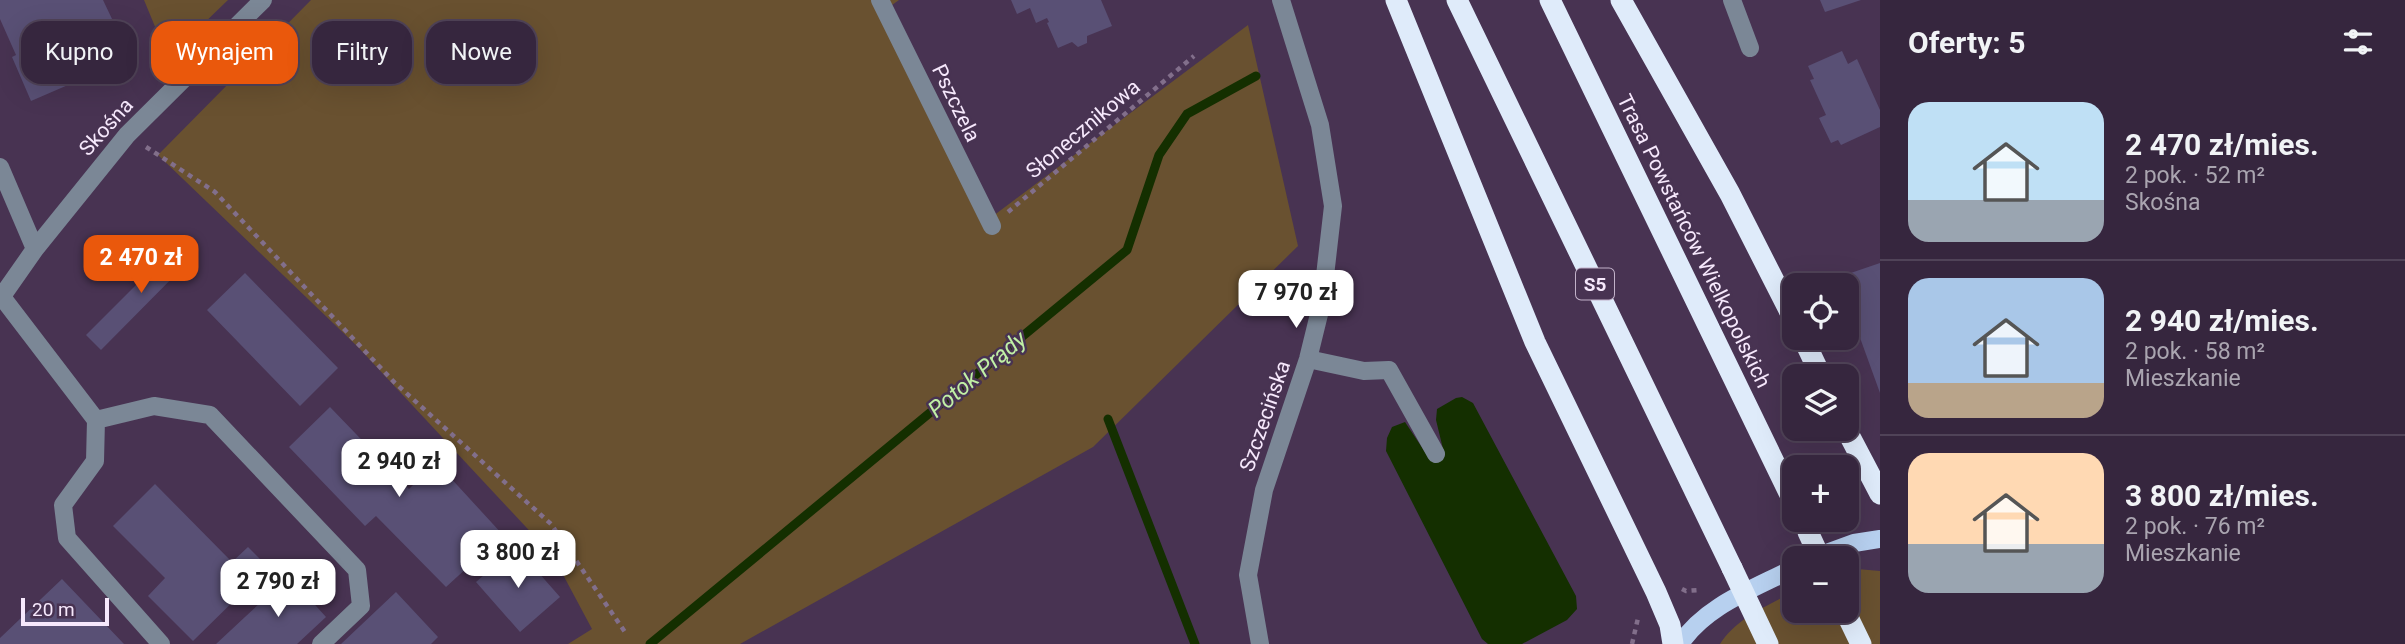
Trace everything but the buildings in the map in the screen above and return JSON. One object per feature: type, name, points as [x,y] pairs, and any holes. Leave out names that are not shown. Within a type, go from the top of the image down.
[{"type":"highway","points":[[1396,0],[1535,342],[1656,592],[1670,625],[1673,644]]},
{"type":"highway","name":"S5","points":[[1457,0],[1768,644]]},
{"type":"highway","name":"Trasa Powstańców Wielkopolskich","points":[[1550,0],[1782,478]]},
{"type":"highway","points":[[1621,0],[1730,194],[1782,296]]},
{"type":"highway","points":[[1852,441],[1880,494]]},
{"type":"highway","points":[[1851,623],[1861,644]]},
{"type":"main road","points":[[1846,546],[1880,539]]},
{"type":"main road","points":[[1681,644],[1691,627],[1715,608],[1782,574]]},
{"type":"street","name":"Skośna","points":[[1,298],[35,249],[127,135],[263,0]]},
{"type":"street","name":"Pszczela","points":[[880,0],[992,226]]},
{"type":"street","name":"Szczecińska","points":[[1260,644],[1248,575],[1264,490],[1308,359],[1322,302],[1333,206],[1320,125],[1280,0]]},
{"type":"street","points":[[1732,0],[1750,48]]},
{"type":"street","points":[[0,167],[35,249]]},
{"type":"street","points":[[1,298],[96,420],[94,461],[63,505],[67,538],[161,644]]},
{"type":"street","points":[[1308,359],[1364,370],[1389,370],[1436,454]]},
{"type":"street","points":[[96,420],[155,406],[210,415],[358,570],[361,606],[321,644]]},
{"type":"path","name":"Słonecznikowa","points":[[992,226],[1194,56]]},
{"type":"path","points":[[127,135],[215,192],[394,382],[551,524],[625,632]]},
{"type":"path","points":[[1632,644],[1639,609]]},
{"type":"shaded area","points":[[144,0],[228,0],[206,21],[153,21]]},
{"type":"shaded area","points":[[311,0],[899,0],[885,10],[989,219],[1248,25],[1298,246],[1093,447],[740,644],[568,644],[592,629],[553,556],[358,347],[158,155],[228,84],[298,84],[298,21],[290,21]]},
{"type":"shaded area","points":[[1462,397],[1473,403],[1576,596],[1577,609],[1567,620],[1522,644],[1488,644],[1482,639],[1386,451],[1387,438],[1392,427],[1405,422],[1431,461],[1444,453],[1436,420],[1437,409]]},
{"type":"shaded area","points":[[1859,569],[1880,571],[1880,644],[1720,644],[1735,627],[1782,598],[1782,623],[1859,623]]},
{"type":"waterway","name":"Potok Prądy","points":[[650,644],[1127,250],[1159,155],[1187,114],[1256,76]]},
{"type":"waterway","points":[[1108,419],[1195,644]]}]
